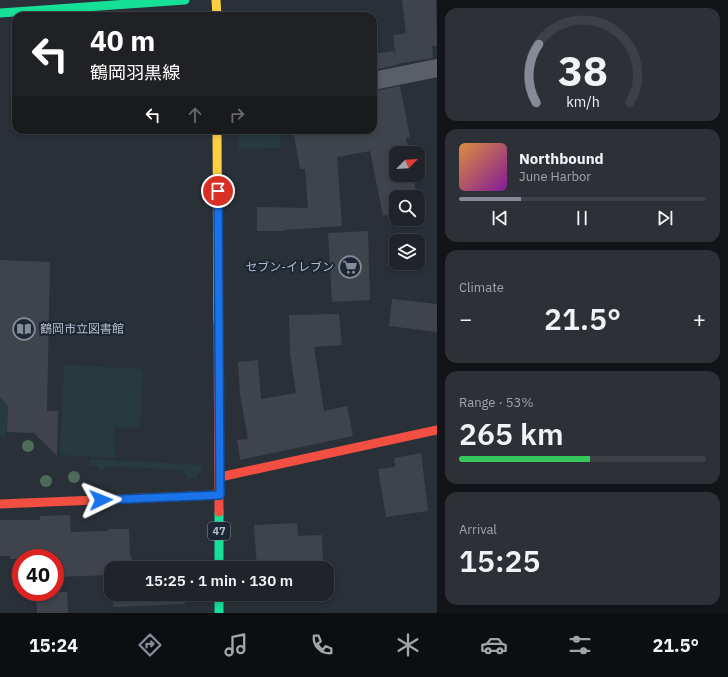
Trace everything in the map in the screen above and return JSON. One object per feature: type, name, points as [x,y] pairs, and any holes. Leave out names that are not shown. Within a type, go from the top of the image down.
[{"type":"street","points":[[14,12],[184,0]]},
{"type":"street","points":[[216,0],[216,12]]},
{"type":"street","points":[[0,13],[12,12]]},
{"type":"street","points":[[377,80],[437,68]]},
{"type":"street","name":"47","points":[[217,134],[220,477],[219,561]]},
{"type":"street","points":[[220,477],[437,430]]},
{"type":"street","points":[[0,504],[220,495]]},
{"type":"street","points":[[219,601],[219,613]]},
{"type":"green space","points":[[238,134],[280,134],[281,148],[239,149]]},
{"type":"green space","points":[[64,365],[143,369],[140,428],[114,427],[113,445],[115,446],[115,458],[60,455]]},
{"type":"green space","points":[[0,397],[8,406],[6,437],[0,436]]},
{"type":"green space","points":[[90,459],[203,465],[196,478],[187,478],[182,470],[107,466],[101,471],[96,465],[89,465]]},
{"type":"building","points":[[402,0],[436,0],[437,46],[432,46],[433,58],[396,64],[397,65],[377,69],[377,53],[394,51],[396,60],[393,35],[406,33]]},
{"type":"building","points":[[400,86],[410,137],[406,138],[408,146],[389,146],[389,182],[414,182],[416,190],[389,190],[389,215],[383,216],[370,151],[337,157],[342,226],[284,231],[257,231],[257,207],[308,208],[305,169],[300,169],[294,134],[377,134],[377,90]]},
{"type":"building","name":"セブン-イレブン","points":[[368,231],[370,300],[332,302],[328,233]]},
{"type":"building","name":"鶴岡市立図書館","points":[[0,260],[50,262],[47,411],[58,411],[57,456],[34,433],[7,432],[8,406],[0,397]]},
{"type":"building","points":[[392,299],[437,304],[437,332],[389,326]]},
{"type":"building","points":[[339,314],[342,345],[314,347],[324,411],[347,406],[353,436],[240,460],[237,440],[248,439],[240,395],[238,362],[258,360],[261,399],[296,393],[290,353],[289,315]]},
{"type":"building","points":[[421,453],[428,511],[386,517],[378,469],[395,467],[394,458]]},
{"type":"building","points":[[70,515],[71,532],[129,529],[130,557],[132,561],[104,561],[104,575],[64,577],[64,549],[12,549],[12,559],[10,559],[10,556],[0,556],[0,520],[40,520],[40,516]]},
{"type":"building","points":[[297,523],[298,536],[322,535],[323,561],[257,561],[254,525]]},
{"type":"building","points":[[64,592],[67,592],[68,613],[37,613],[36,601],[64,601]]},
{"type":"building","points":[[113,601],[185,601],[185,604],[113,607]]},
{"type":"traffic: fast","points":[[14,12],[185,0]]},
{"type":"traffic: fast","points":[[0,13],[12,12]]},
{"type":"traffic: fast","points":[[169,497],[220,495]]},
{"type":"traffic: fast","points":[[219,512],[219,561]]},
{"type":"traffic: fast","points":[[219,601],[219,613]]},
{"type":"traffic: slow","points":[[216,0],[217,12]]},
{"type":"traffic: slow","points":[[217,134],[218,321]]},
{"type":"traffic: jam","points":[[218,321],[219,512]]},
{"type":"traffic: jam","points":[[220,477],[437,430]]},
{"type":"traffic: jam","points":[[0,504],[169,497]]},
{"type":"place","name":"セブン-イレブン","points":[[350,267]]},
{"type":"place","name":"鶴岡市立図書館","points":[[24,329]]},
{"type":"route","points":[[101,500],[220,495],[218,191]]}]
